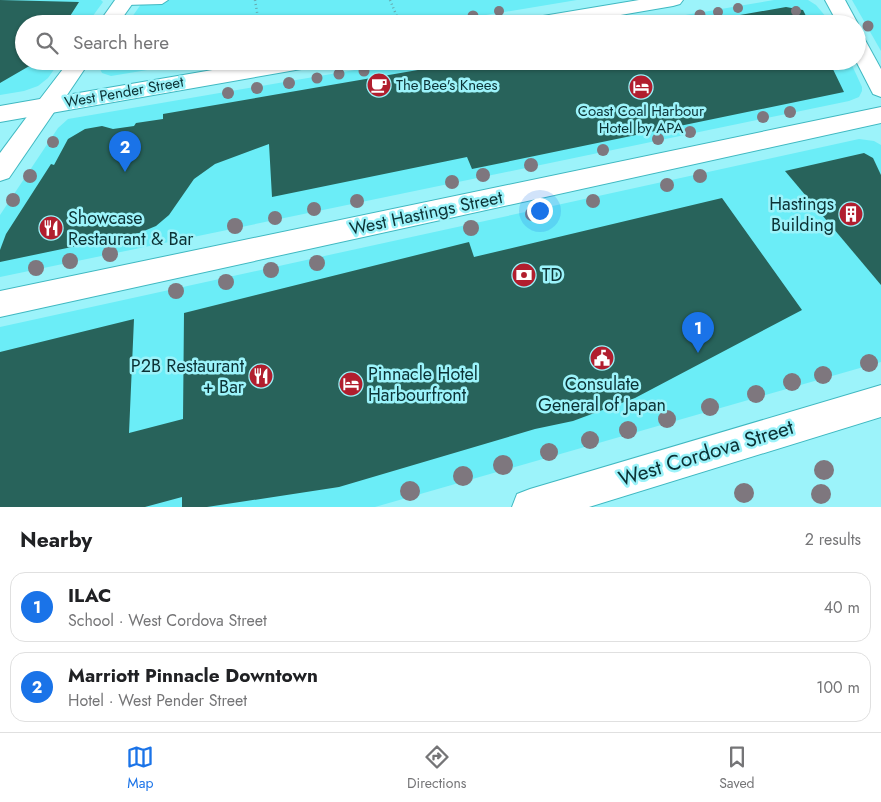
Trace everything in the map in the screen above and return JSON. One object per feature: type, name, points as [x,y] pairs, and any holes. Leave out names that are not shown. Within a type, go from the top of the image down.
[{"type":"street","points":[[114,15],[125,0]]},
{"type":"street","points":[[584,15],[673,0]]},
{"type":"street","points":[[836,0],[844,15]]},
{"type":"street","points":[[866,60],[881,89]]},
{"type":"street","points":[[0,171],[74,70]]},
{"type":"street","name":"West Pender Street","points":[[0,114],[255,70]]},
{"type":"street","name":"West Hastings Street","points":[[0,304],[881,116]]},
{"type":"street","name":"West Cordova Street","points":[[530,507],[881,401]]},
{"type":"lane","points":[[125,0],[162,0]]},
{"type":"path","points":[[254,0],[257,15]]},
{"type":"path","points":[[390,0],[396,15]]},
{"type":"shaded area","points":[[0,0],[101,0],[103,2],[94,15],[15,15],[15,70],[54,70],[48,78],[38,86],[24,91],[0,95]]},
{"type":"shaded area","points":[[144,0],[577,0],[486,15],[133,15]]},
{"type":"shaded area","points":[[774,0],[808,0],[816,5],[824,15],[685,15]]},
{"type":"shaded area","points":[[852,0],[881,0],[881,51],[866,25],[866,15],[861,15]]},
{"type":"shaded area","points":[[100,70],[147,70],[111,76],[102,73]]},
{"type":"shaded area","points":[[354,70],[854,70],[862,87],[859,97],[849,101],[0,277],[0,215],[58,128],[68,119]]},
{"type":"shaded area","points":[[859,139],[874,141],[881,145],[881,362],[375,507],[0,507],[0,327]]},
{"type":"building","points":[[0,0],[79,2],[71,15],[15,15],[15,70],[22,70],[0,83]]},
{"type":"building","points":[[786,7],[803,10],[806,15],[740,15]]},
{"type":"building","points":[[418,70],[833,70],[844,92],[472,169],[467,157],[272,197],[269,144],[215,164],[194,179],[169,215],[156,226],[139,233],[0,262],[0,250],[6,234],[51,164],[54,165],[68,139],[85,129],[102,126],[113,129],[134,126],[136,123],[163,119],[163,114]]},
{"type":"building","name":"Hastings Building","points":[[864,153],[873,158],[881,175],[881,285],[785,171]]},
{"type":"building","points":[[722,198],[802,310],[635,398],[573,421],[535,429],[339,487],[207,507],[182,507],[182,497],[145,507],[0,507],[0,352],[134,319],[129,433],[183,419],[184,313],[469,242],[474,257]]},
{"type":"place","name":"The Bee's Knees","points":[[379,85]]},
{"type":"place","name":"Coast Coal Harbour Hotel by APA","points":[[641,87]]},
{"type":"place","name":"Marriott Pinnacle Downtown","points":[[125,172]]},
{"type":"place","name":"Hastings Building","points":[[851,214]]},
{"type":"place","name":"Showcase Restaurant & Bar","points":[[51,228]]},
{"type":"place","name":"TD","points":[[524,275]]},
{"type":"place","name":"ILAC","points":[[698,353]]},
{"type":"place","name":"Consulate General of Japan","points":[[602,358]]},
{"type":"place","name":"P2B Restaurant + Bar","points":[[261,376]]},
{"type":"place","name":"Pinnacle Hotel Harbourfront","points":[[351,384]]}]
